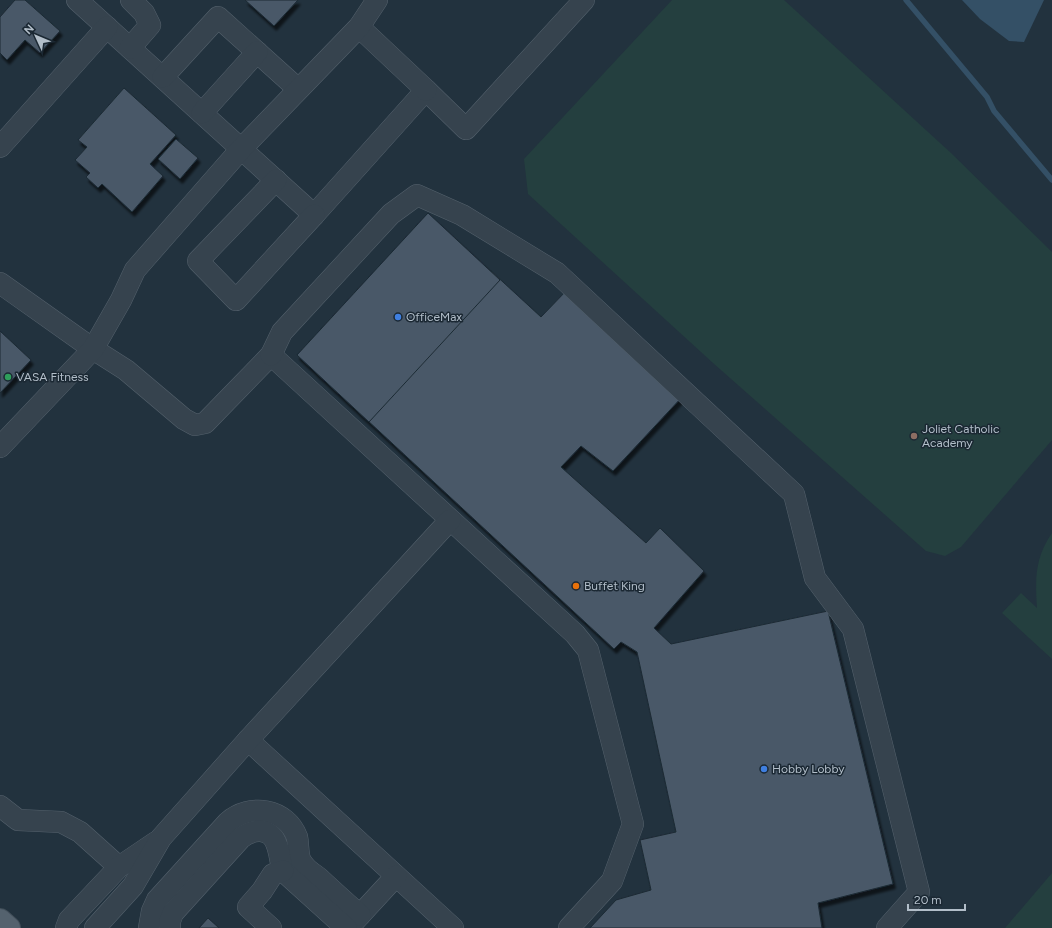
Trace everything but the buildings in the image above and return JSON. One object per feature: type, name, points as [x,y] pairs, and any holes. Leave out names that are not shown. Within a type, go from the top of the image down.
[{"type":"main road","points":[[0,920],[9,928]]},
{"type":"lane","points":[[77,0],[314,215]]},
{"type":"lane","points":[[130,48],[150,25],[144,13],[131,0]]},
{"type":"lane","points":[[0,448],[93,348],[121,300],[135,270],[241,148],[359,27],[377,0]]},
{"type":"lane","points":[[359,27],[466,129],[584,0]]},
{"type":"lane","points":[[162,77],[218,17],[298,89]]},
{"type":"lane","points":[[0,146],[106,27]]},
{"type":"lane","points":[[202,113],[257,52]]},
{"type":"lane","points":[[276,180],[198,261],[236,300],[426,90]]},
{"type":"lane","points":[[0,284],[126,370],[184,419],[195,425],[205,423],[271,355],[282,332],[391,214],[417,195],[462,215],[557,273],[794,494],[814,578],[853,629],[919,892],[887,928]]},
{"type":"lane","points":[[271,355],[575,634],[588,650],[633,824],[612,881],[569,928]]},
{"type":"lane","points":[[94,928],[133,886],[161,838],[248,740],[450,520]]},
{"type":"lane","points":[[248,740],[453,928]]},
{"type":"lane","points":[[0,806],[18,820],[61,822],[80,832],[119,867]]},
{"type":"lane","points":[[149,928],[152,911],[157,900],[228,822],[242,813],[250,811],[268,812],[285,820],[296,836],[302,864],[352,923]]},
{"type":"lane","points":[[160,928],[164,910],[235,829],[241,825],[255,821],[270,823],[282,833],[288,846],[292,868],[352,923]]},
{"type":"lane","points":[[170,928],[170,921],[173,913],[246,834],[253,831],[267,833],[273,838],[276,843],[283,871],[352,923]]},
{"type":"lane","points":[[66,928],[69,920],[119,867],[161,838]]},
{"type":"lane","points":[[271,928],[248,907],[262,891],[273,874],[283,871]]},
{"type":"lane","points":[[352,923],[396,876]]},
{"type":"lane","points":[[262,891],[272,888],[282,889],[289,893],[326,928]]},
{"type":"green space","name":"Joliet Catholic Academy","points":[[672,0],[784,0],[951,153],[1052,252],[1052,440],[961,547],[945,556],[926,551],[713,363],[528,194],[524,159]]},
{"type":"green space","points":[[1052,533],[1052,659],[1002,613],[1021,593],[1037,608],[1037,569],[1042,551]]},
{"type":"green space","points":[[1052,873],[1052,928],[1005,928]]},
{"type":"water","points":[[962,0],[1044,0],[1024,42],[1009,41],[980,19]]},
{"type":"waterway","points":[[906,0],[987,97],[994,111],[1052,180]]},
{"type":"place","name":"OfficeMax","points":[[398,317]]},
{"type":"place","name":"VASA Fitness","points":[[8,377]]},
{"type":"place","name":"Joliet Catholic Academy","points":[[914,436]]},
{"type":"place","name":"Buffet King","points":[[576,586]]},
{"type":"place","name":"Hobby Lobby","points":[[764,769]]}]
